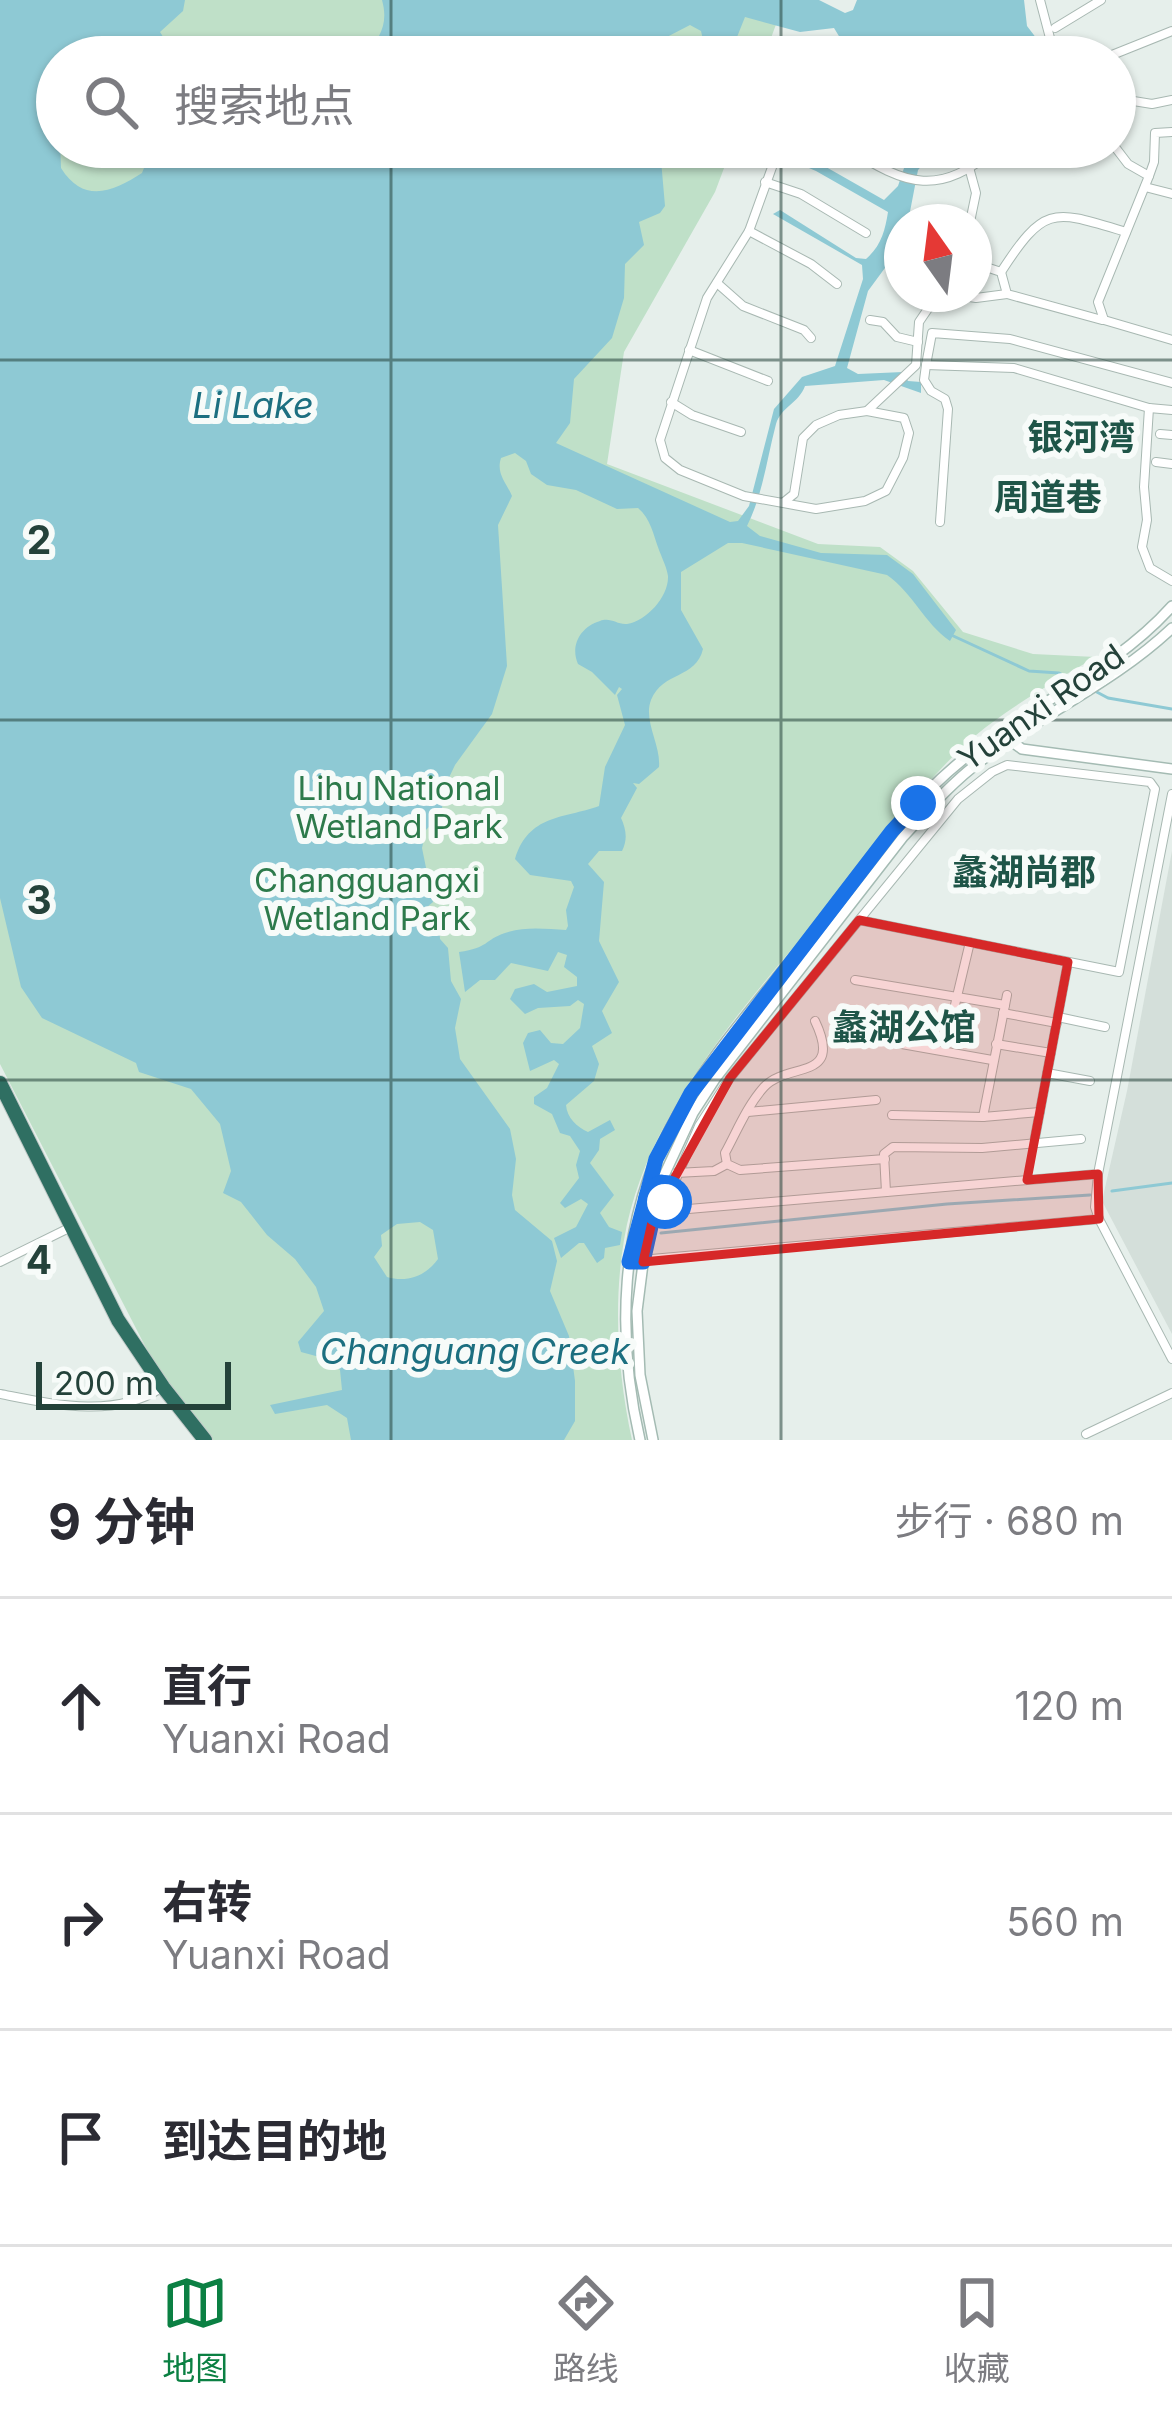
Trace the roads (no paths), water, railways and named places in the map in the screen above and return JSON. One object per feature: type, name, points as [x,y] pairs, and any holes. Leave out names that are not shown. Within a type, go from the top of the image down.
[{"type":"highway","points":[[0,1082],[118,1320],[205,1440]]},
{"type":"main road","name":"Yuanxi Road","points":[[640,1440],[626,1365],[629,1262],[656,1159],[714,1059],[892,831],[942,778],[1001,732],[1134,643],[1172,606]]},
{"type":"main road","name":"Yuanxi Road","points":[[653,1440],[638,1342],[643,1262],[661,1182],[693,1113],[903,837],[963,775],[1102,682],[1172,628]]},
{"type":"main road","points":[[1001,732],[1022,748],[1172,769]]},
{"type":"street","points":[[1040,0],[1049,36]]},
{"type":"street","points":[[1055,28],[1101,0]]},
{"type":"street","points":[[1136,45],[1172,31]]},
{"type":"street","points":[[1136,101],[1172,100]]},
{"type":"street","points":[[1081,314],[1098,302],[1154,162],[1155,133],[1172,132]]},
{"type":"street","points":[[771,168],[749,231],[717,283],[689,350],[660,440],[665,458],[680,470],[754,498],[816,509],[865,501],[886,491],[910,433],[904,418],[867,411],[816,425],[803,438],[794,494],[800,506]]},
{"type":"street","points":[[879,168],[937,183],[974,168]]},
{"type":"street","points":[[1135,168],[1149,176]]},
{"type":"street","points":[[970,171],[974,204]]},
{"type":"street","points":[[765,182],[801,194],[866,233]]},
{"type":"street","points":[[1145,187],[1172,194]]},
{"type":"street","points":[[1001,272],[1039,223],[1056,215],[1126,232]]},
{"type":"street","points":[[749,231],[811,264],[837,284]]},
{"type":"street","points":[[992,269],[1001,272]]},
{"type":"street","points":[[1001,272],[1007,294]]},
{"type":"street","points":[[717,283],[743,306],[804,330],[811,338]]},
{"type":"street","points":[[992,296],[1007,294],[1172,340]]},
{"type":"street","points":[[1098,302],[1104,320]]},
{"type":"street","points":[[867,411],[916,365],[920,322],[926,312]]},
{"type":"street","points":[[870,320],[883,322],[897,338],[918,342]]},
{"type":"street","points":[[940,523],[948,409],[924,380],[932,334],[1010,339],[1172,383]]},
{"type":"street","points":[[689,350],[768,381]]},
{"type":"street","points":[[926,365],[1014,368],[1149,408],[1172,410]]},
{"type":"street","points":[[880,398],[890,414]]},
{"type":"street","points":[[671,402],[692,415],[741,432]]},
{"type":"street","points":[[1149,408],[1147,520],[1142,547],[1150,568],[1172,580]]},
{"type":"street","points":[[1160,434],[1172,435]]},
{"type":"street","points":[[1156,462],[1172,464]]},
{"type":"street","points":[[783,503],[794,494]]},
{"type":"street","points":[[665,1202],[699,1126],[730,1078],[859,920],[958,799],[1007,765],[1150,782],[1155,789],[1119,972],[859,920]]},
{"type":"street","points":[[1172,794],[1095,1208],[1172,1359]]},
{"type":"street","points":[[944,1051],[970,942]]},
{"type":"street","points":[[1034,1143],[1069,962]]},
{"type":"street","points":[[856,980],[1005,1004],[1058,1020],[1105,1027]]},
{"type":"street","points":[[983,1117],[1005,1004]]},
{"type":"street","points":[[727,1164],[725,1153],[766,1084],[779,1076],[810,1070],[822,1056],[823,1037],[814,1021]]},
{"type":"street","points":[[843,1037],[992,1060]]},
{"type":"street","points":[[996,1044],[1051,1053]]},
{"type":"street","points":[[1047,1073],[1090,1081]]},
{"type":"street","points":[[747,1113],[876,1100]]},
{"type":"street","points":[[892,1115],[983,1117],[1040,1112]]},
{"type":"street","points":[[886,1192],[885,1159],[893,1147],[982,1148],[1081,1139]]},
{"type":"street","points":[[727,1164],[740,1170],[885,1159]]},
{"type":"street","points":[[676,1172],[714,1171],[727,1164]]},
{"type":"street","points":[[661,1182],[665,1202],[677,1210],[1098,1174]]},
{"type":"street","points":[[629,1262],[1099,1219]]},
{"type":"street","points":[[0,1262],[72,1226]]},
{"type":"street","points":[[0,1394],[103,1408],[163,1387]]},
{"type":"street","points":[[1086,1434],[1172,1393]]},
{"type":"water","name":"Li Lake","points":[[0,0],[185,0],[183,11],[160,32],[163,36],[36,36],[36,168],[61,168],[89,191],[121,185],[144,168],[662,168],[665,206],[639,222],[644,245],[625,264],[624,298],[612,338],[574,379],[570,423],[556,443],[730,522],[738,521],[749,506],[774,409],[802,377],[835,366],[863,279],[862,265],[773,214],[780,210],[856,258],[866,259],[884,229],[884,269],[868,291],[847,368],[858,374],[903,372],[908,381],[921,382],[921,393],[884,380],[805,386],[776,424],[747,526],[760,536],[821,553],[887,555],[913,574],[956,630],[950,641],[887,575],[742,543],[728,543],[681,572],[681,610],[703,649],[694,666],[663,684],[651,700],[649,716],[659,767],[639,784],[633,783],[637,788],[621,818],[626,834],[622,851],[599,851],[588,864],[604,882],[599,941],[619,982],[602,1011],[612,1033],[592,1046],[599,1064],[594,1081],[566,1105],[570,1118],[584,1130],[610,1120],[615,1130],[600,1139],[590,1163],[614,1195],[600,1213],[609,1227],[622,1232],[620,1245],[605,1248],[604,1258],[597,1263],[584,1243],[561,1258],[554,1238],[576,1227],[588,1204],[581,1199],[565,1208],[560,1203],[579,1178],[580,1151],[570,1136],[560,1133],[552,1114],[534,1104],[534,1097],[547,1088],[559,1064],[554,1060],[530,1071],[523,1043],[528,1033],[540,1030],[551,1043],[563,1044],[580,1028],[584,1004],[578,1000],[570,1006],[538,1008],[525,1014],[510,999],[515,989],[534,984],[547,992],[577,986],[577,977],[564,967],[567,955],[558,952],[548,971],[511,963],[495,980],[480,980],[465,992],[459,952],[513,931],[566,930],[571,881],[530,875],[515,859],[521,844],[538,826],[599,806],[605,767],[625,725],[617,695],[622,689],[615,695],[578,664],[576,644],[582,632],[600,621],[627,624],[649,613],[661,599],[668,576],[651,527],[638,508],[617,509],[576,490],[547,485],[515,453],[501,458],[501,473],[512,496],[498,525],[507,666],[492,714],[455,765],[441,814],[426,830],[422,848],[433,902],[420,913],[421,920],[439,925],[440,939],[448,948],[451,981],[461,999],[455,1028],[460,1059],[510,1129],[516,1159],[515,1210],[552,1241],[557,1261],[550,1291],[569,1336],[575,1381],[575,1421],[564,1440],[351,1440],[347,1418],[327,1405],[275,1414],[270,1405],[342,1390],[340,1370],[327,1359],[301,1352],[298,1342],[324,1311],[316,1287],[241,1202],[223,1193],[231,1171],[220,1124],[191,1089],[139,1072],[136,1063],[42,1018],[21,987],[0,898]],"holes":[[[420,1222],[433,1230],[438,1259],[409,1278],[387,1277],[374,1257],[382,1246],[381,1235],[397,1224]]]},
{"type":"water","points":[[382,0],[819,0],[845,13],[853,10],[857,0],[1024,0],[1027,26],[1035,36],[839,36],[834,28],[800,32],[745,17],[737,36],[702,36],[690,25],[669,36],[379,36]]},
{"type":"water","name":"Li Lake","points":[[809,168],[828,168],[884,200],[898,186],[904,168],[918,170],[911,204],[884,204],[884,210]]},
{"type":"waterway","points":[[949,634],[1029,671],[1059,673],[1073,681]]},
{"type":"waterway","points":[[1093,690],[1108,698],[1172,709]]},
{"type":"waterway","points":[[1112,1191],[1172,1183]]},
{"type":"waterway","points":[[661,1233],[947,1204],[1090,1195]]},
{"type":"district","name":"银河湾","points":[[1081,437]]},
{"type":"district","name":"周道巷","points":[[1048,497]]},
{"type":"district","name":"蠡湖尚郡","points":[[1024,872]]},
{"type":"district","name":"蠡湖公馆","points":[[904,1027]]},
{"type":"park label","name":"Lihu National Wetland Park","points":[[399,807]]},
{"type":"park label","name":"Changguangxi Wetland Park","points":[[367,899]]},
{"type":"water label","name":"Changuang Creek","points":[[475,1351]]}]
